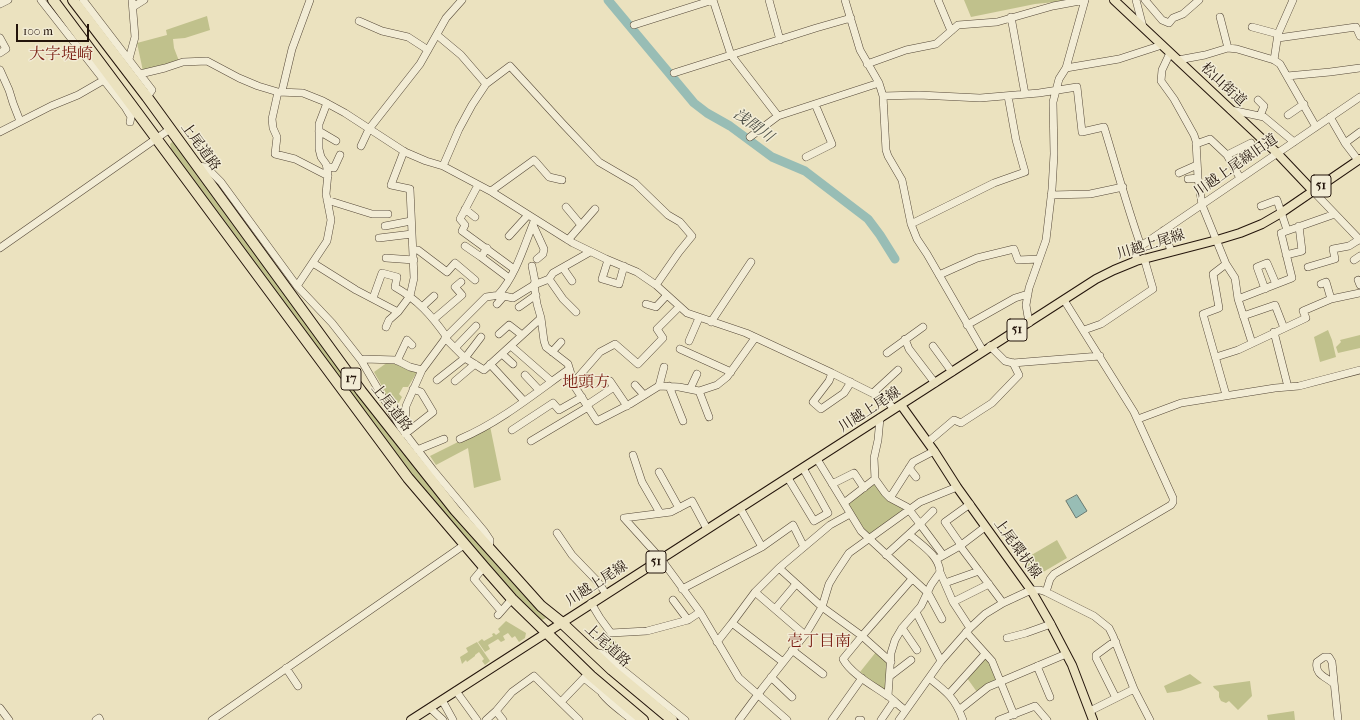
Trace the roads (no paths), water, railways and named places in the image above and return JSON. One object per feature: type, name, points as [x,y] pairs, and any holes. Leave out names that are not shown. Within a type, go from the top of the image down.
[{"type":"highway","name":"上尾道路","points":[[73,0],[147,97],[361,392],[450,504],[541,606],[561,622],[612,670],[672,720]]},
{"type":"highway","name":"上尾道路","points":[[54,2],[128,105],[157,139],[394,460],[484,568],[512,599],[599,687],[643,720]]},
{"type":"main road","name":"松山街道","points":[[1114,0],[1277,153],[1313,191]]},
{"type":"main road","name":"川越上尾線","points":[[410,720],[1096,279],[1140,259],[1217,240],[1251,229],[1281,213],[1359,160]]},
{"type":"main road","name":"上尾環状線","points":[[898,407],[934,450],[957,487],[1031,590],[1051,624],[1072,665],[1093,720]]},
{"type":"street","points":[[0,4],[8,0]]},
{"type":"street","points":[[41,0],[104,80],[128,105],[131,117],[130,122]]},
{"type":"street","points":[[83,0],[152,90],[147,97]]},
{"type":"street","points":[[129,59],[135,37],[132,3],[144,0]]},
{"type":"street","points":[[310,0],[292,49],[272,119],[273,128],[277,137],[275,154],[295,159],[327,172]]},
{"type":"street","points":[[361,146],[369,129],[420,64],[446,18],[462,0]]},
{"type":"street","points":[[634,25],[713,0],[731,55],[778,116]]},
{"type":"street","points":[[769,0],[780,40]]},
{"type":"street","points":[[845,0],[860,50],[879,83],[883,96],[886,150],[902,180],[911,224],[917,239],[983,352]]},
{"type":"street","points":[[938,0],[951,31]]},
{"type":"street","points":[[867,64],[906,50],[936,44],[958,25],[997,22],[1053,6],[1085,0],[1066,68],[1059,79],[1053,102],[1054,154],[1046,240],[1028,294],[1026,305],[1028,323]]},
{"type":"street","points":[[1136,0],[1143,27]]},
{"type":"street","points":[[1145,0],[1162,20],[1169,23],[1173,18],[1183,14],[1199,0]]},
{"type":"street","points":[[1274,60],[1278,36],[1293,0]]},
{"type":"street","points":[[52,14],[54,2]]},
{"type":"street","points":[[1011,17],[1025,94]]},
{"type":"street","points":[[1220,17],[1228,48]]},
{"type":"street","points":[[674,73],[851,18]]},
{"type":"street","points":[[359,21],[382,31],[408,36],[428,50]]},
{"type":"street","points":[[1252,27],[1278,36],[1356,27],[1360,36]]},
{"type":"street","points":[[437,35],[461,55],[486,84]]},
{"type":"street","points":[[0,38],[6,49],[0,53]]},
{"type":"street","points":[[1066,68],[1119,59],[1162,45]]},
{"type":"street","points":[[1178,60],[1204,55],[1228,48],[1274,60],[1280,64],[1316,127]]},
{"type":"street","points":[[1170,53],[1162,70],[1161,80],[1191,129],[1196,144],[1198,178],[1202,205],[1226,264],[1235,278],[1238,299],[1252,343]]},
{"type":"street","points":[[140,74],[183,62],[207,61],[258,86],[280,92],[303,93],[327,103],[404,151],[426,161],[443,166],[490,191],[528,215],[534,222],[544,248],[543,254],[536,259]]},
{"type":"street","points":[[443,166],[472,105],[486,84],[510,66],[599,162],[634,183],[668,215],[680,222],[692,236],[656,285]]},
{"type":"street","points":[[1287,76],[1360,68]]},
{"type":"street","points":[[0,70],[3,85],[20,121]]},
{"type":"street","points":[[0,132],[51,106],[78,95],[104,80]]},
{"type":"street","points":[[750,137],[778,116],[879,83]]},
{"type":"street","points":[[883,96],[918,95],[980,98],[1057,91],[1077,87],[1082,132],[1104,127],[1141,246],[1136,250],[1153,289],[1101,324],[1084,330]]},
{"type":"street","points":[[911,224],[994,183],[1025,172],[1016,140],[1008,96]]},
{"type":"street","name":"川越上尾線旧道","points":[[1141,246],[1360,97]]},
{"type":"street","points":[[1258,100],[1264,106],[1260,116]]},
{"type":"street","points":[[297,286],[327,241],[331,220],[326,200],[327,172],[319,149],[319,124],[327,103]]},
{"type":"street","points":[[806,157],[832,144],[815,104]]},
{"type":"street","points":[[1288,115],[1304,104]]},
{"type":"street","points":[[1231,110],[1264,117],[1294,142]]},
{"type":"street","points":[[1330,117],[1345,143],[1359,160]]},
{"type":"street","points":[[0,248],[170,129]]},
{"type":"street","points":[[319,132],[336,141]]},
{"type":"street","points":[[1345,143],[1360,132]]},
{"type":"street","points":[[1196,144],[1210,138],[1227,155],[1240,178]]},
{"type":"street","points":[[1227,155],[1250,142]]},
{"type":"street","points":[[386,326],[389,320],[398,312],[410,296],[414,278],[410,189],[391,185],[404,151]]},
{"type":"street","points":[[327,172],[330,167],[334,168],[340,155]]},
{"type":"street","points":[[490,191],[534,160],[549,177],[562,180]]},
{"type":"street","points":[[1179,173],[1197,165]]},
{"type":"street","points":[[197,166],[206,166],[220,182],[297,286],[332,322],[361,360],[405,434],[484,531],[490,540],[489,549]]},
{"type":"street","points":[[1188,179],[1198,178]]},
{"type":"street","points":[[478,185],[460,219],[464,225],[462,231],[514,269]]},
{"type":"street","points":[[1051,195],[1090,194],[1123,187]]},
{"type":"street","points":[[1308,267],[1336,259],[1333,249],[1349,246],[1360,240],[1313,191]]},
{"type":"street","points":[[326,200],[372,214],[388,214]]},
{"type":"street","points":[[1261,206],[1278,200],[1287,230]]},
{"type":"street","points":[[566,207],[581,225]]},
{"type":"street","points":[[465,209],[475,217]]},
{"type":"street","points":[[568,240],[595,209]]},
{"type":"street","points":[[1238,299],[1292,278],[1281,232],[1335,214]]},
{"type":"street","points":[[509,236],[528,215]]},
{"type":"street","points":[[385,226],[411,221]]},
{"type":"street","points":[[534,222],[590,252],[636,272],[656,285],[687,313],[746,333],[851,382],[898,407]]},
{"type":"street","points":[[497,304],[505,296],[505,288],[534,222]]},
{"type":"street","points":[[1286,255],[1302,251],[1299,226]]},
{"type":"street","points":[[1164,230],[1171,251]]},
{"type":"street","points":[[379,238],[412,234]]},
{"type":"street","points":[[481,256],[487,248]]},
{"type":"street","points":[[466,249],[481,256],[510,278]]},
{"type":"street","points":[[939,275],[977,258],[1014,249],[1018,260],[1039,259]]},
{"type":"street","points":[[413,250],[418,250],[447,272],[455,263],[475,280]]},
{"type":"street","points":[[401,428],[405,422],[406,406],[422,370],[446,337],[486,298],[505,296],[513,298],[534,285],[548,279],[553,273],[590,252]]},
{"type":"street","points":[[386,258],[414,260]]},
{"type":"street","points":[[608,260],[602,279],[618,284],[624,266]]},
{"type":"street","points":[[711,322],[752,262]]},
{"type":"street","points":[[313,263],[356,290],[398,312]]},
{"type":"street","points":[[1265,288],[1257,267],[1267,263],[1276,284]]},
{"type":"street","points":[[1226,264],[1213,274],[1219,308],[1203,314],[1226,395]]},
{"type":"street","points":[[532,266],[535,281],[534,285],[546,347],[568,364],[574,382],[597,421],[627,406],[659,386],[699,391],[717,385],[727,378],[755,338]]},
{"type":"street","points":[[563,268],[572,281]]},
{"type":"street","points":[[373,298],[382,273],[397,277],[395,287],[410,296],[434,319],[446,337],[465,358],[484,370],[541,318]]},
{"type":"street","points":[[548,279],[563,299],[576,312]]},
{"type":"street","points":[[434,319],[462,295],[455,286],[461,282]]},
{"type":"street","points":[[1321,284],[1326,282],[1331,299]]},
{"type":"street","points":[[1216,357],[1238,350],[1306,318],[1303,311],[1331,299],[1360,293]]},
{"type":"street","points":[[967,325],[1015,298],[1028,294]]},
{"type":"street","points":[[505,296],[517,306],[536,295]]},
{"type":"street","points":[[646,304],[656,307],[667,295]]},
{"type":"street","points":[[422,307],[434,296]]},
{"type":"street","points":[[1046,592],[1050,579],[1054,574],[1137,526],[1171,505],[1173,502],[1171,493],[1138,419],[1064,300]]},
{"type":"street","points":[[1243,316],[1275,305],[1284,328]]},
{"type":"street","points":[[574,382],[600,352],[615,344],[638,364],[663,338],[657,329],[679,306]]},
{"type":"street","points":[[689,341],[700,318]]},
{"type":"street","points":[[499,334],[509,325],[522,335]]},
{"type":"street","points":[[455,348],[476,326]]},
{"type":"street","points":[[887,353],[923,327]]},
{"type":"street","points":[[1274,332],[1288,387]]},
{"type":"street","points":[[437,380],[465,358],[481,337]]},
{"type":"street","points":[[905,339],[909,349],[935,383]]},
{"type":"street","points":[[397,361],[407,340],[412,345]]},
{"type":"street","points":[[552,352],[561,342]]},
{"type":"street","points":[[511,346],[551,381]]},
{"type":"street","points":[[933,346],[952,372]]},
{"type":"street","points":[[990,346],[1005,361],[1013,363],[1100,356]]},
{"type":"street","points":[[680,349],[731,372]]},
{"type":"street","points":[[502,354],[513,364]]},
{"type":"street","points":[[361,360],[397,361],[410,367],[422,370]]},
{"type":"street","points":[[928,442],[954,420],[960,424],[992,403],[1019,375],[1013,363]]},
{"type":"street","points":[[455,381],[475,364]]},
{"type":"street","points":[[490,364],[524,401]]},
{"type":"street","points":[[659,386],[664,367]]},
{"type":"street","points":[[460,439],[478,431],[540,390],[569,368]]},
{"type":"street","points":[[873,393],[898,370]]},
{"type":"street","points":[[1138,419],[1181,402],[1299,386],[1360,370]]},
{"type":"street","points":[[832,373],[813,402],[821,409],[844,393],[851,382]]},
{"type":"street","points":[[690,389],[697,374]]},
{"type":"street","points":[[525,375],[540,390]]},
{"type":"street","points":[[531,441],[587,406],[612,384],[627,406]]},
{"type":"street","points":[[635,384],[644,395]]},
{"type":"street","points":[[668,386],[683,421]]},
{"type":"street","points":[[405,434],[434,412],[421,392],[413,389]]},
{"type":"street","points":[[699,391],[709,417]]},
{"type":"street","points":[[512,430],[553,403],[558,410],[582,397]]},
{"type":"street","points":[[880,418],[878,440],[874,458],[875,479],[885,493],[890,498],[907,507],[920,524],[940,557],[940,572],[953,602],[968,630],[985,654],[992,661],[1017,714],[1022,720]]},
{"type":"street","points":[[417,450],[444,439]]},
{"type":"street","points":[[890,498],[913,462],[934,450]]},
{"type":"street","points":[[633,455],[642,482],[660,513]]},
{"type":"street","points":[[817,459],[861,531],[928,593],[942,619]]},
{"type":"street","points":[[788,478],[814,521],[828,513],[803,468]]},
{"type":"street","points":[[909,468],[916,477]]},
{"type":"street","points":[[659,472],[679,508]]},
{"type":"street","points":[[832,484],[854,473],[864,488]]},
{"type":"street","points":[[844,503],[875,479]]},
{"type":"street","points":[[739,720],[805,635],[822,607],[830,584],[849,553],[920,502],[957,487]]},
{"type":"street","points":[[707,529],[692,501],[671,512],[624,518],[661,559],[700,612],[739,678],[787,720]]},
{"type":"street","points":[[970,504],[945,522],[1003,603]]},
{"type":"street","points":[[740,508],[762,547]]},
{"type":"street","points":[[886,555],[933,511]]},
{"type":"street","points":[[717,642],[755,592],[804,546],[830,525],[850,514]]},
{"type":"street","points":[[682,588],[762,547],[793,525],[804,546]]},
{"type":"street","points":[[940,557],[961,545],[985,527]]},
{"type":"street","points":[[557,533],[572,555],[598,582],[606,594]]},
{"type":"street","points":[[909,534],[940,557]]},
{"type":"street","points":[[216,719],[286,668],[464,544]]},
{"type":"street","points":[[484,568],[474,579],[499,613],[512,599]]},
{"type":"street","points":[[780,568],[822,607],[862,636],[891,662]]},
{"type":"street","points":[[945,583],[979,571]]},
{"type":"street","points":[[888,696],[891,650],[895,640],[902,628],[916,612],[940,572]]},
{"type":"street","points":[[905,710],[862,678],[846,664],[843,659],[912,579]]},
{"type":"street","points":[[775,610],[796,584]]},
{"type":"street","points":[[953,602],[989,584]]},
{"type":"street","points":[[899,720],[941,661],[968,630],[985,614],[1003,603],[1031,590],[1040,590],[1094,616],[1109,628],[1134,689],[1150,720]]},
{"type":"street","points":[[755,592],[805,635]]},
{"type":"street","points":[[673,600],[688,620]]},
{"type":"street","points":[[592,603],[600,618],[611,633],[647,631],[688,620],[700,612]]},
{"type":"street","points":[[916,612],[941,661]]},
{"type":"street","points":[[732,623],[783,662]]},
{"type":"street","points":[[1006,638],[1051,624]]},
{"type":"street","points":[[902,628],[917,650]]},
{"type":"street","points":[[1116,642],[1096,655],[1096,658],[1116,698]]},
{"type":"street","points":[[792,650],[823,674]]},
{"type":"street","points":[[594,652],[603,654],[685,720]]},
{"type":"street","points":[[949,694],[985,654]]},
{"type":"street","points":[[959,710],[988,687],[1066,654]]},
{"type":"street","points":[[890,676],[911,660]]},
{"type":"street","points":[[1037,666],[1050,697]]},
{"type":"street","points":[[286,668],[298,686]]},
{"type":"street","points":[[486,720],[496,711],[512,692],[534,676],[576,719]]},
{"type":"street","points":[[771,677],[792,697]]},
{"type":"street","points":[[561,702],[584,678],[599,687],[632,720]]},
{"type":"street","points":[[832,720],[862,678]]},
{"type":"street","points":[[929,678],[949,694],[959,710],[963,720]]},
{"type":"street","points":[[1334,684],[1338,720]]},
{"type":"street","points":[[1090,711],[1134,689]]},
{"type":"street","points":[[456,691],[477,720]]},
{"type":"street","points":[[442,700],[453,720]]},
{"type":"street","points":[[881,720],[894,701]]},
{"type":"street","points":[[999,720],[1035,706],[1047,720]]},
{"type":"street","points":[[0,708],[9,720]]},
{"type":"street","points":[[430,708],[443,720]]},
{"type":"street","points":[[496,711],[503,720]]},
{"type":"street","points":[[96,720],[99,718],[100,720]]},
{"type":"water","points":[[1077,495],[1087,511],[1076,518],[1066,501]]},
{"type":"waterway","name":"浅間川","points":[[608,0],[694,103],[707,113],[730,126],[772,157],[805,171],[868,219],[895,259]]},
{"type":"district","name":"大字堤崎","points":[[61,55]]},
{"type":"district","name":"地頭方","points":[[586,383]]},
{"type":"district","name":"壱丁目南","points":[[819,642]]}]
